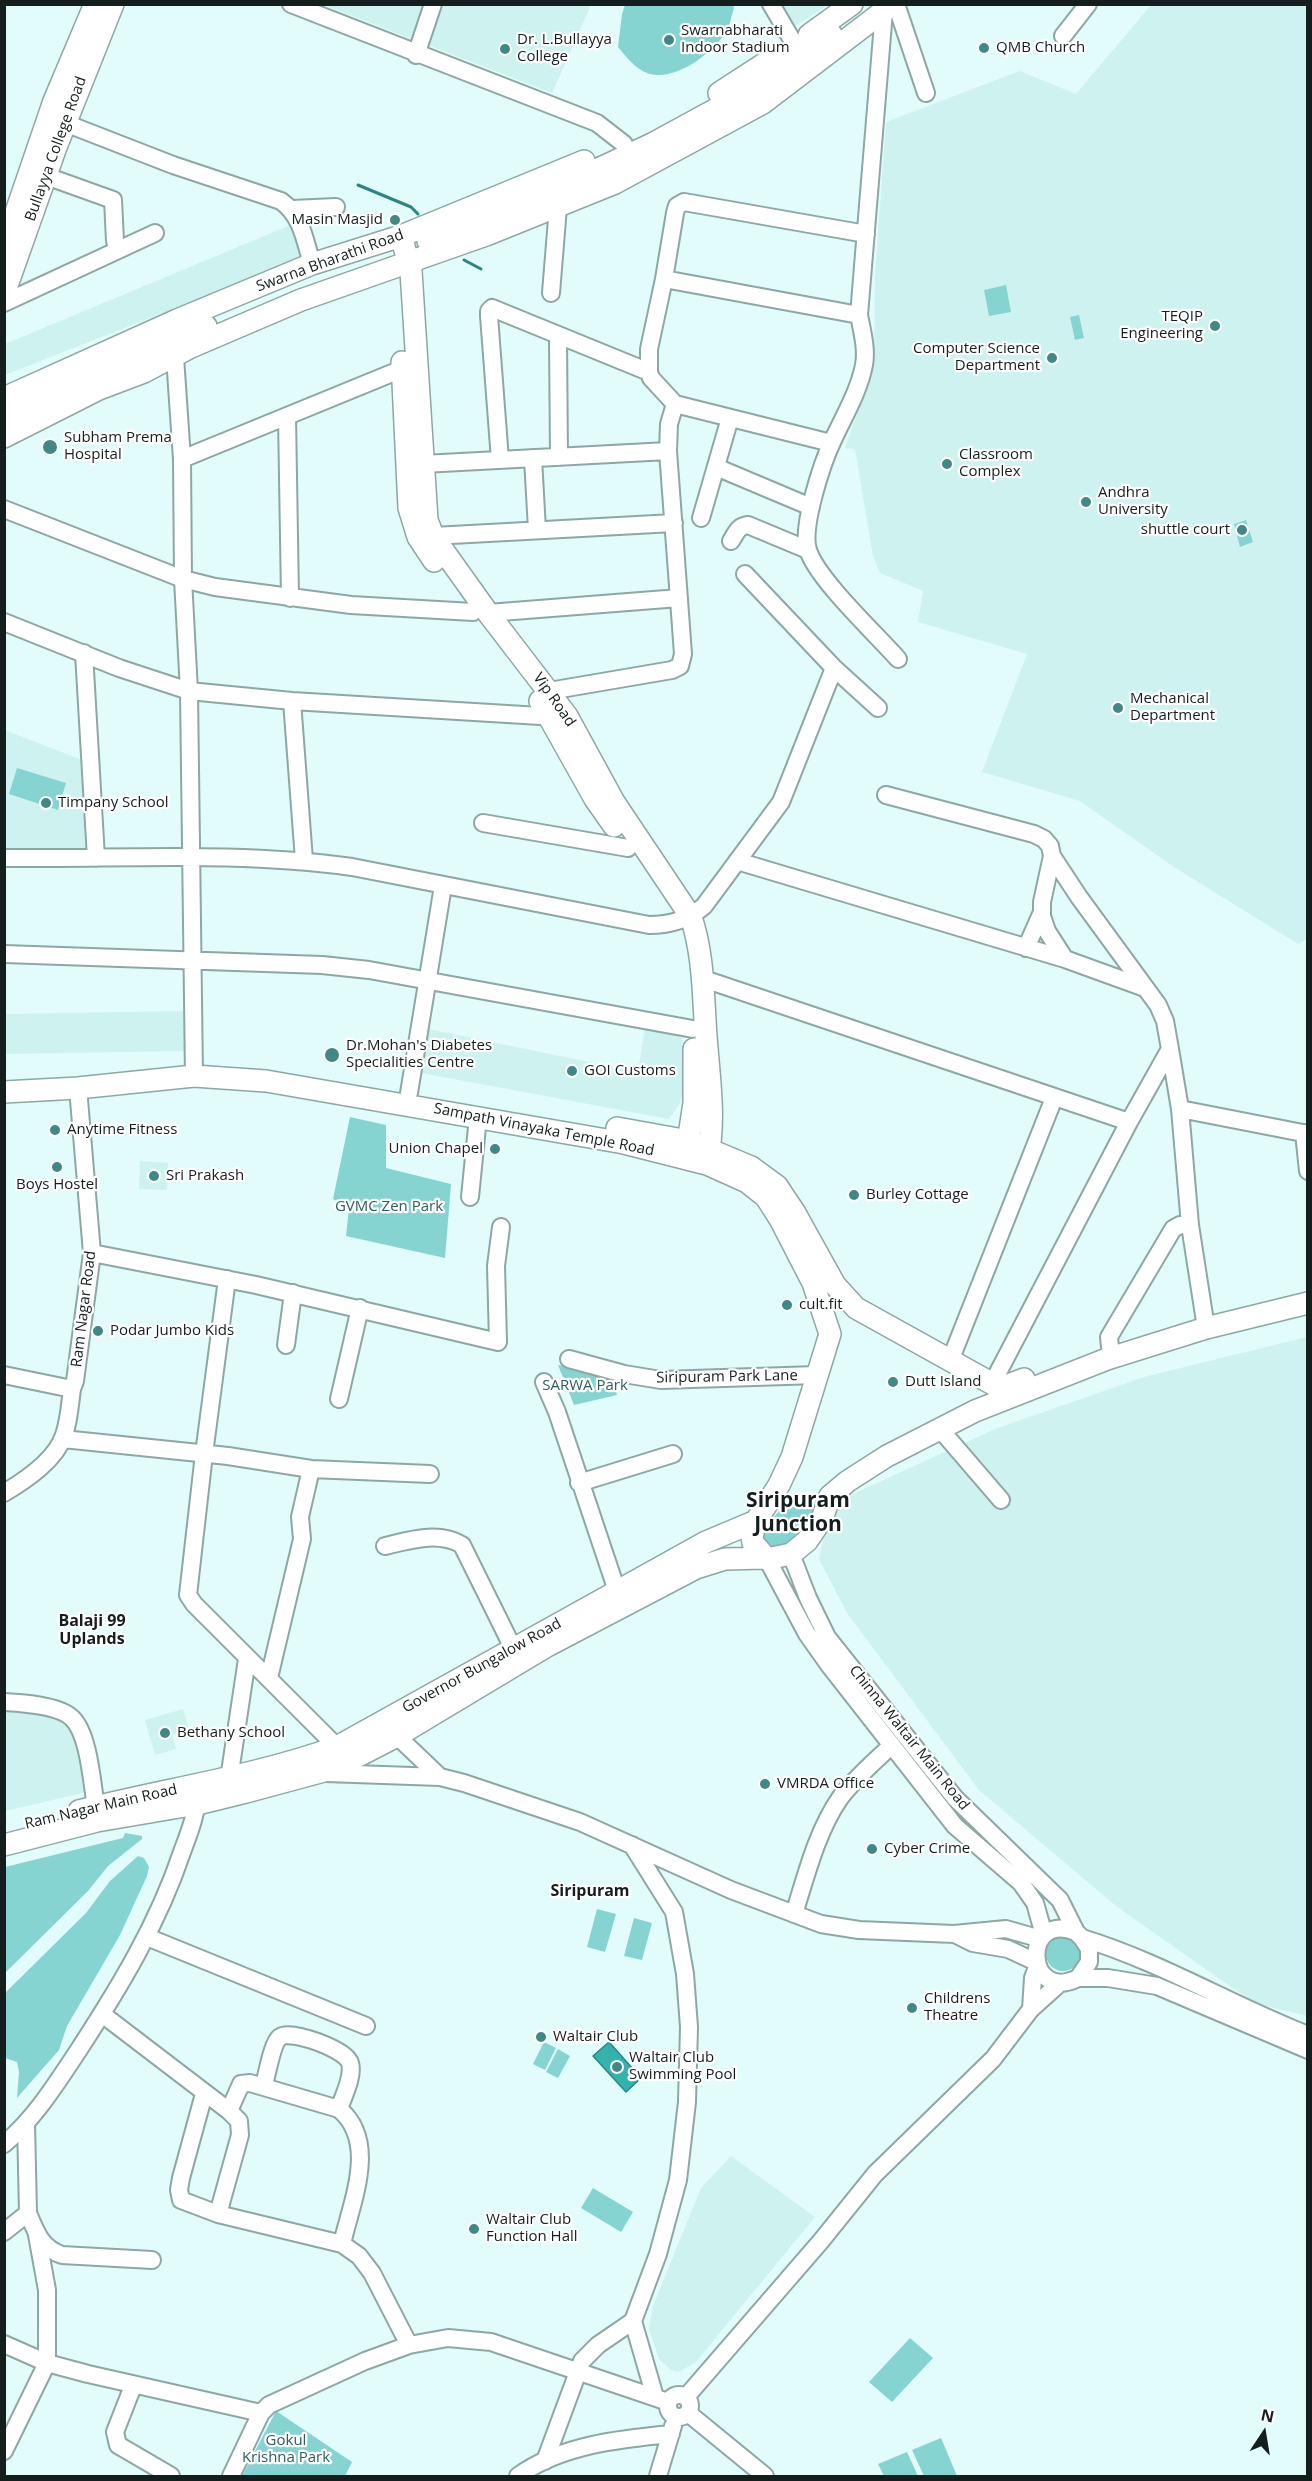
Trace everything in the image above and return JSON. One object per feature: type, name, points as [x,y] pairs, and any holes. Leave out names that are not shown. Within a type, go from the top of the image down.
[{"type":"main road","name":"Bullayya College Road","points":[[4,248],[12,201],[94,4]]},
{"type":"main road","name":"Bullayya College Road","points":[[4,294],[65,123],[113,4]]},
{"type":"main road","points":[[4,418],[80,380],[355,265],[558,207],[630,157],[669,122],[795,45],[832,12],[852,4]]},
{"type":"main road","points":[[630,157],[764,103],[887,6]]},
{"type":"main road","name":"Swarna Bharathi Road","points":[[4,398],[177,320],[312,264],[399,251],[630,157]]},
{"type":"main road","points":[[4,437],[99,389],[144,372],[191,347],[351,281],[399,251]]},
{"type":"main road","name":"Vip Road","points":[[399,251],[403,429],[412,524],[431,558],[549,691],[595,799],[628,848],[685,919],[693,1029],[694,1103],[687,1150]]},
{"type":"main road","name":"Vip Road","points":[[399,251],[411,272],[427,520],[433,536],[480,613],[559,717],[698,939],[704,979],[712,1131],[708,1156]]},
{"type":"main road","name":"Sampath Vinayaka Temple Road","points":[[4,1078],[268,1069],[409,1093],[687,1150],[751,1167],[777,1186],[795,1213],[835,1285],[856,1308],[992,1384]]},
{"type":"main road","name":"Sampath Vinayaka Temple Road","points":[[4,1092],[78,1088],[194,1070],[624,1143],[687,1150]]},
{"type":"main road","name":"Sampath Vinayaka Temple Road","points":[[708,1156],[766,1197],[813,1283],[830,1334]]},
{"type":"main road","points":[[4,1845],[197,1795],[319,1773],[348,1763],[392,1727],[547,1646],[619,1600],[710,1562],[791,1554],[814,1532],[830,1496],[848,1481],[887,1456],[966,1416],[1107,1359],[1205,1323],[1308,1290]]},
{"type":"main road","points":[[992,1384],[1000,1389],[1110,1347],[1205,1323],[1308,1303]]},
{"type":"main road","points":[[766,1558],[757,1550],[752,1537],[756,1521],[779,1485],[792,1457],[830,1334],[856,1308]]},
{"type":"main road","points":[[957,1365],[976,1379],[978,1390],[966,1416]]},
{"type":"main road","name":"Governor Bungalow Road","points":[[197,1795],[229,1779],[300,1760],[392,1727],[513,1648],[619,1600],[706,1542],[756,1521]]},
{"type":"main road","name":"Ram Nagar Main Road","points":[[4,1830],[96,1807],[197,1795]]},
{"type":"street","points":[[291,4],[416,55],[597,123],[630,157]]},
{"type":"street","points":[[416,55],[433,4]]},
{"type":"street","points":[[771,4],[795,45]]},
{"type":"street","points":[[1063,36],[1088,4]]},
{"type":"street","points":[[887,6],[926,93]]},
{"type":"street","points":[[887,6],[859,315],[864,338],[865,363],[857,389],[831,443],[807,524],[808,550],[815,565],[898,658]]},
{"type":"street","points":[[65,123],[173,165],[281,201],[292,209],[298,219],[312,264]]},
{"type":"street","points":[[46,176],[113,200],[115,241]]},
{"type":"street","points":[[831,443],[675,404],[648,372],[650,349],[675,213],[677,206],[684,202],[866,234]]},
{"type":"street","points":[[292,209],[336,207]]},
{"type":"street","points":[[551,293],[558,207]]},
{"type":"street","points":[[4,303],[155,233]]},
{"type":"street","points":[[664,279],[859,315]]},
{"type":"street","points":[[500,460],[489,311],[492,308],[648,372]]},
{"type":"street","points":[[558,337],[559,457]]},
{"type":"street","points":[[175,357],[182,459],[183,579],[189,690],[194,1070]]},
{"type":"street","points":[[182,459],[402,369]]},
{"type":"street","points":[[549,691],[672,670],[680,666],[683,654],[668,451],[669,424],[675,404]]},
{"type":"street","points":[[287,416],[290,598]]},
{"type":"street","points":[[701,518],[730,418]]},
{"type":"street","points":[[423,464],[668,451]]},
{"type":"street","points":[[533,459],[537,530]]},
{"type":"street","points":[[716,467],[811,507]]},
{"type":"street","points":[[4,509],[183,579],[215,587],[290,598],[351,605],[480,613],[679,598]]},
{"type":"street","points":[[433,536],[674,523]]},
{"type":"street","points":[[731,541],[738,529],[748,525],[808,550]]},
{"type":"street","points":[[745,574],[834,668],[878,708]]},
{"type":"street","points":[[8,627],[84,653],[152,680],[189,690],[292,701],[559,717]]},
{"type":"street","points":[[84,653],[96,858]]},
{"type":"street","points":[[4,858],[192,856],[304,860],[352,867],[649,925],[662,925],[685,919],[704,906],[786,793],[834,668]]},
{"type":"street","points":[[292,701],[304,860]]},
{"type":"street","points":[[886,795],[1034,834],[1044,839],[1050,846],[1052,856],[1042,912],[1026,948]]},
{"type":"street","points":[[483,823],[628,848]]},
{"type":"street","points":[[1052,856],[1158,1005],[1165,1021],[1180,1109],[1190,1224],[1205,1323]]},
{"type":"street","points":[[737,861],[1065,959],[1145,988]]},
{"type":"street","points":[[409,1093],[443,886]]},
{"type":"street","points":[[1042,912],[1047,931],[1065,959]]},
{"type":"street","points":[[4,954],[322,965],[369,970],[693,1029]]},
{"type":"street","points":[[704,979],[1129,1122]]},
{"type":"street","points":[[992,1384],[1129,1122],[1170,1049]]},
{"type":"street","name":"Ram Nagar Road","points":[[4,1375],[72,1389],[92,1253],[78,1088]]},
{"type":"street","points":[[957,1365],[1054,1098]]},
{"type":"street","points":[[1180,1109],[1306,1133],[1308,1172]]},
{"type":"street","points":[[470,1197],[478,1117]]},
{"type":"street","points":[[1110,1347],[1109,1337],[1173,1229],[1180,1225],[1190,1224]]},
{"type":"street","points":[[92,1253],[293,1293],[498,1342],[496,1266],[501,1227]]},
{"type":"street","points":[[227,1280],[188,1595],[247,1659],[338,1747]]},
{"type":"street","points":[[286,1345],[293,1293]]},
{"type":"street","points":[[339,1399],[360,1308]]},
{"type":"street","name":"Siripuram Park Lane","points":[[569,1359],[624,1374],[662,1380],[817,1375]]},
{"type":"street","points":[[544,1382],[557,1412],[619,1600]]},
{"type":"street","points":[[4,1493],[42,1464],[63,1439],[72,1389]]},
{"type":"street","points":[[940,1429],[1001,1500]]},
{"type":"street","points":[[63,1439],[204,1454],[311,1469],[430,1474]]},
{"type":"street","points":[[579,1483],[673,1454]]},
{"type":"street","points":[[268,1678],[302,1539],[300,1517],[311,1469]]},
{"type":"street","points":[[385,1546],[428,1538],[453,1539],[462,1545],[513,1648]]},
{"type":"street","name":"Chinna Waltair Main Road","points":[[791,1554],[826,1637],[956,1798],[1060,1900],[1079,1935]]},
{"type":"street","name":"Chinna Waltair Main Road","points":[[766,1558],[807,1634],[955,1826],[1021,1883],[1035,1903],[1043,1937]]},
{"type":"street","points":[[229,1779],[247,1659]]},
{"type":"street","points":[[4,1701],[30,1703],[71,1716],[79,1728],[86,1749],[96,1807]]},
{"type":"street","points":[[392,1727],[440,1777]]},
{"type":"street","points":[[794,1914],[813,1856],[832,1811],[855,1779],[892,1745]]},
{"type":"street","points":[[319,1773],[440,1777],[570,1818],[731,1890],[821,1924],[859,1930],[954,1934],[1006,1929],[1043,1937]]},
{"type":"street","points":[[4,2144],[26,2123],[48,2096],[102,2014],[147,1937],[176,1871],[197,1795]]},
{"type":"street","points":[[545,2461],[582,2361],[598,2345],[633,2321],[658,2254],[678,2180],[687,2102],[689,2027],[685,1974],[674,1912],[632,1845]]},
{"type":"street","points":[[1031,2009],[1037,1946],[1043,1937],[1060,1929],[1123,1950],[1272,2021],[1308,2035]]},
{"type":"street","points":[[954,1934],[973,1943],[1008,1949],[1036,1964],[1051,1981],[1060,1983]]},
{"type":"street","points":[[1078,1978],[1089,1962],[1089,1949],[1079,1935]]},
{"type":"street","points":[[147,1937],[366,2026]]},
{"type":"street","points":[[674,2405],[821,2241],[875,2174],[993,2059],[1031,2009],[1060,1983],[1078,1978],[1108,1978],[1156,1986],[1308,2050]]},
{"type":"street","points":[[102,2014],[239,2121],[240,2135],[218,2214]]},
{"type":"street","points":[[264,2085],[279,2037],[287,2034],[297,2036],[332,2048],[345,2055],[350,2063],[351,2072],[339,2109]]},
{"type":"street","points":[[229,2111],[241,2085],[250,2083],[264,2085],[339,2109],[351,2121],[358,2136],[359,2172],[342,2244]]},
{"type":"street","points":[[204,2094],[181,2178],[179,2195],[181,2200],[218,2214],[342,2244],[358,2256],[372,2273],[409,2345]]},
{"type":"street","points":[[26,2123],[28,2213],[43,2245],[51,2252],[62,2255],[152,2260]]},
{"type":"street","points":[[4,2232],[28,2213]]},
{"type":"street","points":[[4,2451],[47,2363],[47,2290],[37,2235]]},
{"type":"street","points":[[633,2321],[674,2405],[671,2434],[658,2476]]},
{"type":"street","points":[[231,2476],[261,2413],[281,2398],[365,2361],[409,2345],[448,2338],[491,2342],[674,2405],[765,2476]]},
{"type":"street","points":[[4,2344],[47,2363],[133,2386],[261,2413]]},
{"type":"street","points":[[133,2386],[115,2432],[115,2439],[118,2445],[171,2476]]},
{"type":"street","points":[[518,2476],[545,2461],[593,2445],[671,2434]]},
{"type":"shaded area","name":"Dr. L.Bullayya College","points":[[324,5],[591,5],[552,93]]},
{"type":"shaded area","points":[[783,5],[828,5],[795,26]]},
{"type":"shaded area","name":"Andhra University","points":[[1151,5],[1307,5],[1307,939],[1298,944],[1174,867],[1080,801],[982,772],[1027,654],[918,622],[923,591],[880,573],[873,556],[855,449],[845,448],[874,363],[875,276],[886,122],[1020,71],[1076,94]]},
{"type":"shaded area","points":[[293,224],[305,257],[5,375],[5,344]]},
{"type":"shaded area","name":"Timpany School","points":[[4,730],[85,761],[91,846],[84,854],[5,853]]},
{"type":"shaded area","points":[[185,1011],[185,1051],[5,1054],[4,1014]]},
{"type":"shaded area","points":[[645,1027],[682,1031],[683,1090],[680,1103],[669,1119],[416,1072],[423,1028],[638,1072]]},
{"type":"shaded area","name":"Sri Prakash","points":[[140,1161],[168,1163],[167,1190],[139,1189]]},
{"type":"shaded area","points":[[1307,1337],[1307,2016],[1254,2003],[1116,1906],[979,1790],[847,1613],[819,1559],[831,1504],[995,1429],[1144,1377]]},
{"type":"shaded area","points":[[4,1707],[44,1711],[68,1720],[87,1792],[5,1811]]},
{"type":"shaded area","name":"Bethany School","points":[[183,1709],[189,1730],[172,1735],[176,1749],[155,1755],[145,1720]]},
{"type":"shaded area","name":"Waltair Club Swimming Pool","points":[[609,2042],[641,2078],[626,2092],[593,2056]]},
{"type":"shaded area","points":[[731,2156],[815,2217],[695,2363],[678,2372],[671,2370],[659,2359],[649,2329],[653,2306],[701,2188]]},
{"type":"green space","name":"Swarnabharati Indoor Stadium","points":[[733,4],[734,8],[727,31],[696,62],[668,74],[652,75],[641,70],[618,47],[625,5]]},
{"type":"green space","points":[[1006,285],[1011,312],[989,316],[984,290]]},
{"type":"green space","points":[[1079,315],[1084,338],[1075,340],[1070,317]]},
{"type":"green space","name":"shuttle court","points":[[1246,520],[1253,542],[1240,547],[1234,524]]},
{"type":"green space","points":[[17,768],[66,783],[58,810],[9,794]]},
{"type":"green space","name":"GVMC Zen Park","points":[[350,1117],[386,1125],[386,1168],[451,1184],[445,1258],[346,1236],[349,1208],[333,1199]]},
{"type":"green space","name":"SARWA Park","points":[[558,1365],[611,1373],[617,1395],[574,1405]]},
{"type":"green space","points":[[799,1497],[812,1498],[814,1511],[812,1518],[788,1545],[769,1551],[762,1540],[768,1526],[781,1509]]},
{"type":"green space","points":[[125,1833],[142,1836],[142,1839],[108,1866],[88,1891],[5,1973],[5,1867],[123,1838]]},
{"type":"green space","points":[[138,1856],[144,1858],[149,1867],[147,1876],[120,1935],[67,2026],[59,2050],[17,2098],[19,2072],[17,2062],[5,2058],[5,1993],[86,1913],[110,1881]]},
{"type":"green space","points":[[597,1909],[616,1914],[605,1952],[587,1947]]},
{"type":"green space","points":[[634,1918],[652,1923],[642,1960],[624,1956]]},
{"type":"green space","points":[[1063,1937],[1075,1942],[1080,1954],[1075,1966],[1063,1971],[1051,1966],[1046,1954],[1051,1942]]},
{"type":"green space","points":[[544,2042],[556,2048],[545,2070],[533,2064]]},
{"type":"green space","points":[[558,2049],[570,2056],[558,2078],[546,2072]]},
{"type":"green space","points":[[593,2188],[633,2212],[621,2232],[581,2208]]},
{"type":"green space","points":[[910,2338],[933,2358],[892,2402],[869,2382]]},
{"type":"green space","name":"Gokul Krishna Park","points":[[276,2411],[352,2462],[345,2476],[242,2476]]},
{"type":"green space","points":[[941,2438],[957,2476],[924,2476],[912,2450]]},
{"type":"green space","points":[[907,2452],[918,2476],[884,2476],[878,2464]]},
{"type":"waterway","points":[[358,185],[411,207],[418,214]]},
{"type":"waterway","points":[[464,260],[481,269]]},
{"type":"place","name":"Swarnabharati Indoor Stadium","points":[[669,40]]},
{"type":"place","name":"QMB Church","points":[[984,48]]},
{"type":"place","name":"Dr. L.Bullayya College","points":[[505,49]]},
{"type":"place","name":"Masin Masjid","points":[[395,220]]},
{"type":"place","name":"TEQIP Engineering","points":[[1215,326]]},
{"type":"place","name":"Computer Science Department","points":[[1052,358]]},
{"type":"place","name":"Subham Prema Hospital","points":[[50,447]]},
{"type":"place","name":"Classroom Complex","points":[[947,464]]},
{"type":"place","name":"Andhra University","points":[[1086,502]]},
{"type":"place","name":"shuttle court","points":[[1242,530]]},
{"type":"place","name":"Mechanical Department","points":[[1118,708]]},
{"type":"place","name":"Timpany School","points":[[46,803]]},
{"type":"place","name":"Dr.Mohan's Diabetes Specialities Centre","points":[[332,1055]]},
{"type":"place","name":"GOI Customs","points":[[572,1071]]},
{"type":"place","name":"Anytime Fitness","points":[[55,1130]]},
{"type":"place","name":"Union Chapel","points":[[495,1149]]},
{"type":"place","name":"Boys Hostel","points":[[57,1167]]},
{"type":"place","name":"Sri Prakash","points":[[154,1176]]},
{"type":"place","name":"Burley Cottage","points":[[854,1195]]},
{"type":"place","name":"cult.fit","points":[[787,1305]]},
{"type":"place","name":"Podar Jumbo Kids","points":[[98,1331]]},
{"type":"place","name":"Dutt Island","points":[[893,1382]]},
{"type":"place","name":"Bethany School","points":[[165,1733]]},
{"type":"place","name":"VMRDA Office","points":[[765,1784]]},
{"type":"place","name":"Cyber Crime","points":[[872,1849]]},
{"type":"place","name":"Childrens Theatre","points":[[912,2008]]},
{"type":"place","name":"Waltair Club","points":[[541,2037]]},
{"type":"place","name":"Waltair Club Swimming Pool","points":[[617,2067]]},
{"type":"place","name":"Waltair Club Function Hall","points":[[474,2229]]},
{"type":"district","name":"Siripuram Junction","points":[[798,1513]]},
{"type":"district","name":"Balaji 99 Uplands","points":[[92,1630]]},
{"type":"district","name":"Siripuram","points":[[590,1891]]}]
